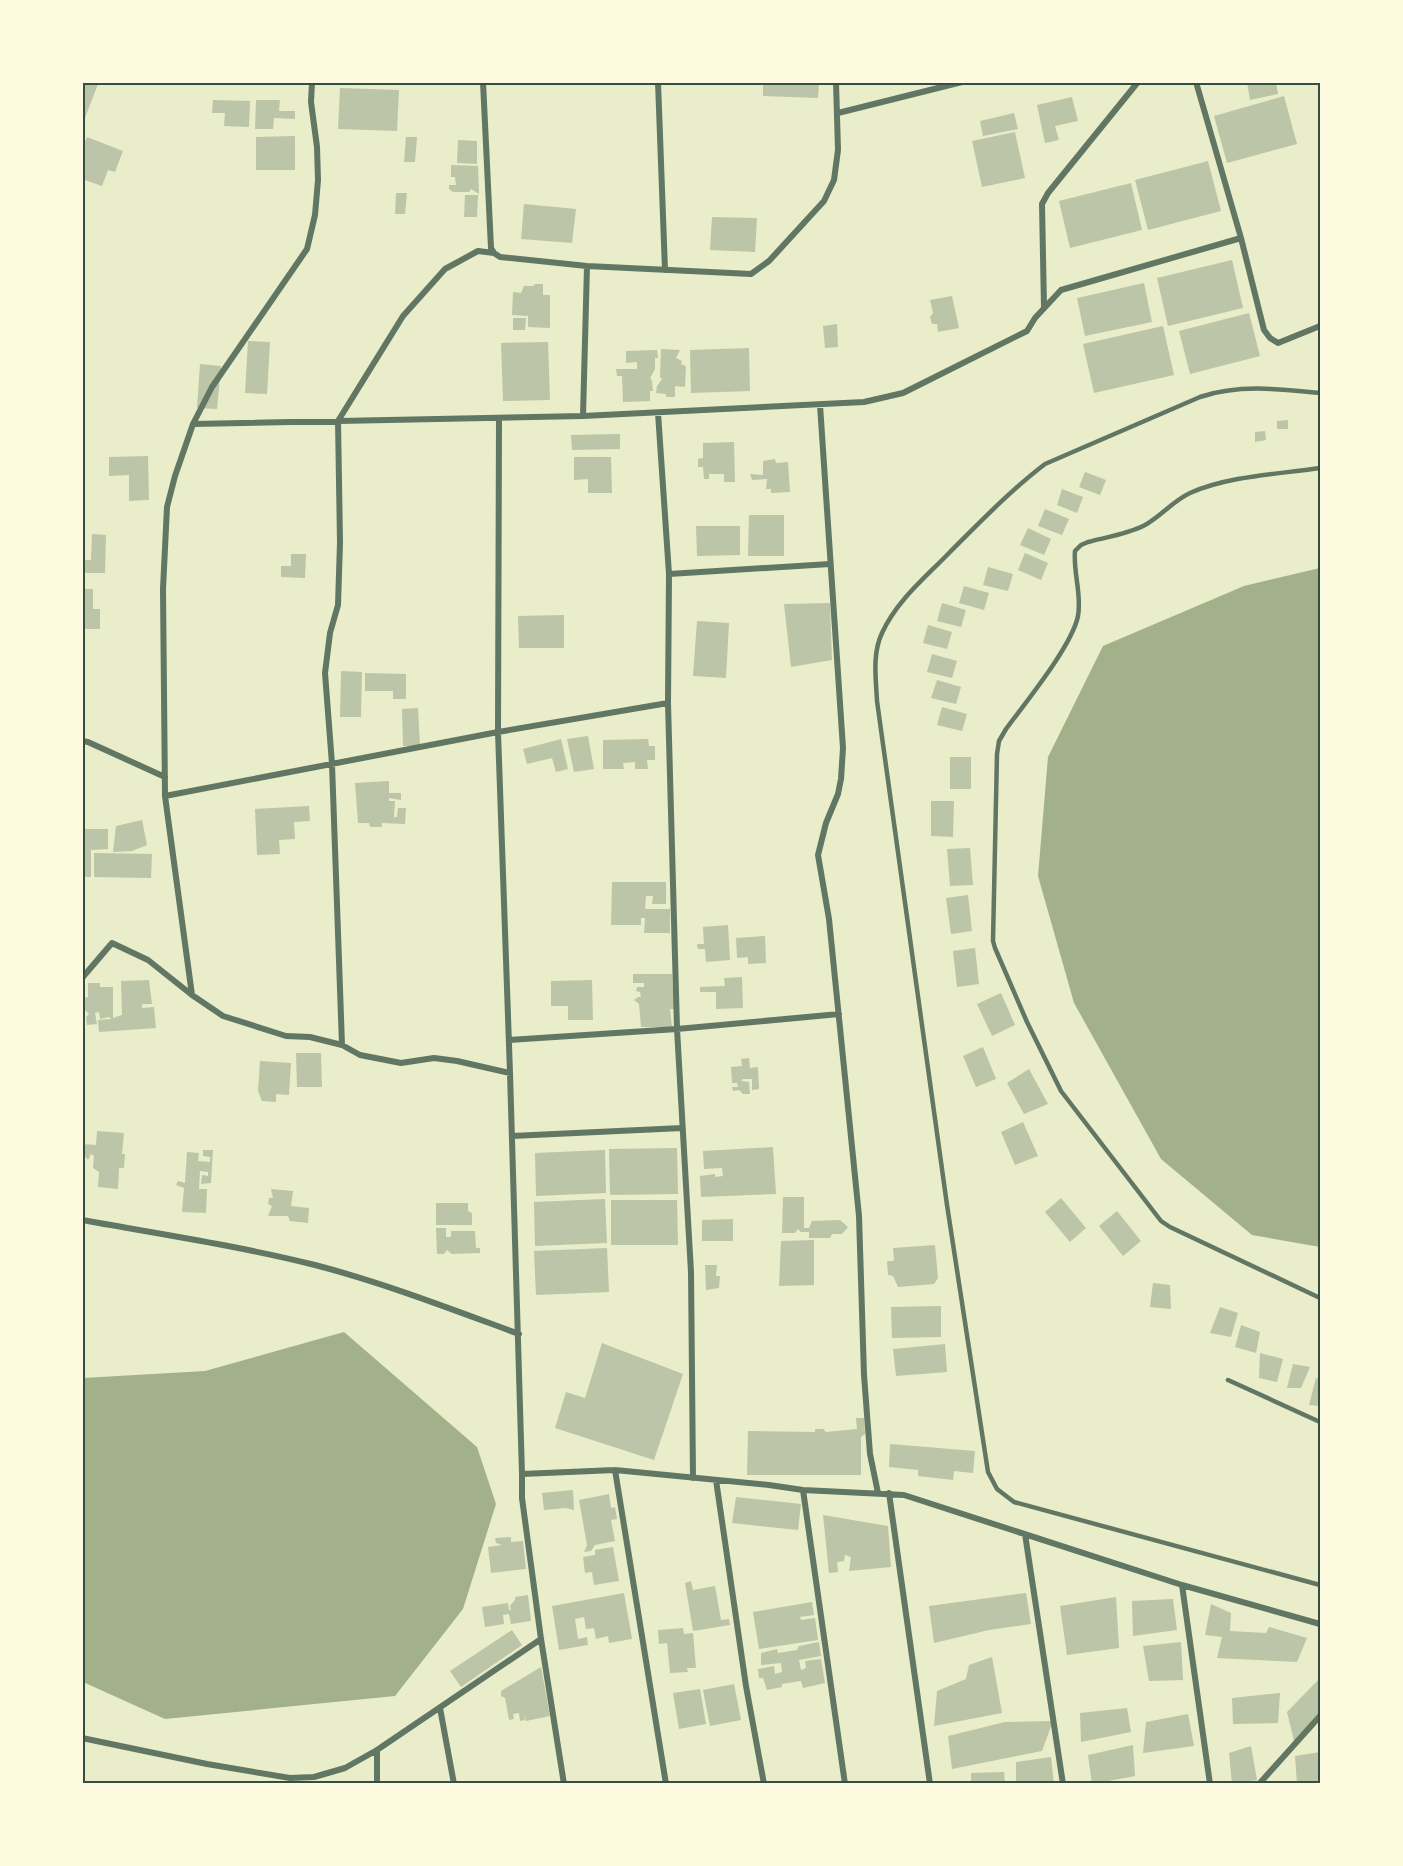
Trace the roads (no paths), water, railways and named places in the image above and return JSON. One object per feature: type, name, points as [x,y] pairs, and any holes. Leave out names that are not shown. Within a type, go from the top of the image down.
[{"type":"street","points":[[192,995],[165,796],[163,589],[167,507],[193,424],[212,387],[307,249],[315,215],[318,180],[317,147],[310,102],[312,82]]},
{"type":"street","points":[[483,82],[491,248],[494,253],[500,257],[587,266],[751,274],[769,261],[824,201],[834,180],[838,150],[836,82]]},
{"type":"street","points":[[658,82],[665,270]]},
{"type":"street","points":[[838,112],[962,82]]},
{"type":"street","points":[[1044,307],[1042,204],[1048,193],[1138,82]]},
{"type":"street","points":[[1196,82],[1241,238],[1264,330],[1278,343],[1320,326]]},
{"type":"street","points":[[193,424],[583,416],[864,402],[903,393],[1027,331],[1044,307],[1061,290],[1241,238]]},
{"type":"street","points":[[342,1045],[332,764],[325,673],[330,633],[338,605],[340,542],[338,421],[403,316],[445,269],[478,251],[494,253]]},
{"type":"street","points":[[583,416],[587,266]]},
{"type":"street","points":[[820,405],[843,748],[838,794],[826,823],[818,855],[830,919],[860,1216],[864,1375],[870,1454],[878,1493]]},
{"type":"street","points":[[658,413],[669,573],[668,703],[676,1029],[691,1272],[693,1478]]},
{"type":"street","points":[[499,418],[498,732],[519,1334],[522,1498],[564,1784]]},
{"type":"street","points":[[669,573],[830,564]]},
{"type":"street","points":[[165,796],[498,732],[668,703]]},
{"type":"street","points":[[82,741],[165,777]]},
{"type":"street","points":[[82,978],[112,943],[148,960],[223,1016],[286,1036],[310,1036],[342,1045],[360,1055],[401,1063],[434,1058],[457,1060],[510,1073]]},
{"type":"street","points":[[509,1040],[676,1029],[839,1014]]},
{"type":"street","points":[[512,1136],[682,1128]]},
{"type":"street","points":[[82,1220],[242,1248],[316,1266],[402,1292],[519,1334]]},
{"type":"street","points":[[615,1470],[666,1784]]},
{"type":"street","points":[[522,1474],[615,1470],[803,1490],[889,1493],[918,1498],[1182,1585],[1320,1624]]},
{"type":"street","points":[[716,1480],[746,1686],[764,1784]]},
{"type":"street","points":[[803,1490],[845,1784]]},
{"type":"street","points":[[889,1493],[930,1784]]},
{"type":"street","points":[[1025,1534],[1063,1784]]},
{"type":"street","points":[[1182,1585],[1210,1784]]},
{"type":"street","points":[[82,1738],[207,1764],[290,1778],[314,1777],[345,1768],[377,1750],[541,1639]]},
{"type":"street","points":[[440,1708],[454,1784]]},
{"type":"street","points":[[1259,1784],[1320,1716]]},
{"type":"street","points":[[377,1750],[377,1784]]},
{"type":"lane","points":[[1320,393],[1220,390],[1045,464],[1016,488],[897,607],[881,634],[875,660],[876,701],[947,1205],[988,1472],[997,1490],[1014,1502],[1320,1585]]},
{"type":"lane","points":[[1320,468],[1207,487],[1174,502],[1145,525],[1081,544],[1075,551],[1075,569],[1079,588],[1076,624],[1056,659],[1005,729],[999,741],[993,940],[1027,1022],[1061,1091],[1161,1221],[1320,1298]]},
{"type":"lane","points":[[1228,1380],[1320,1422]]}]
